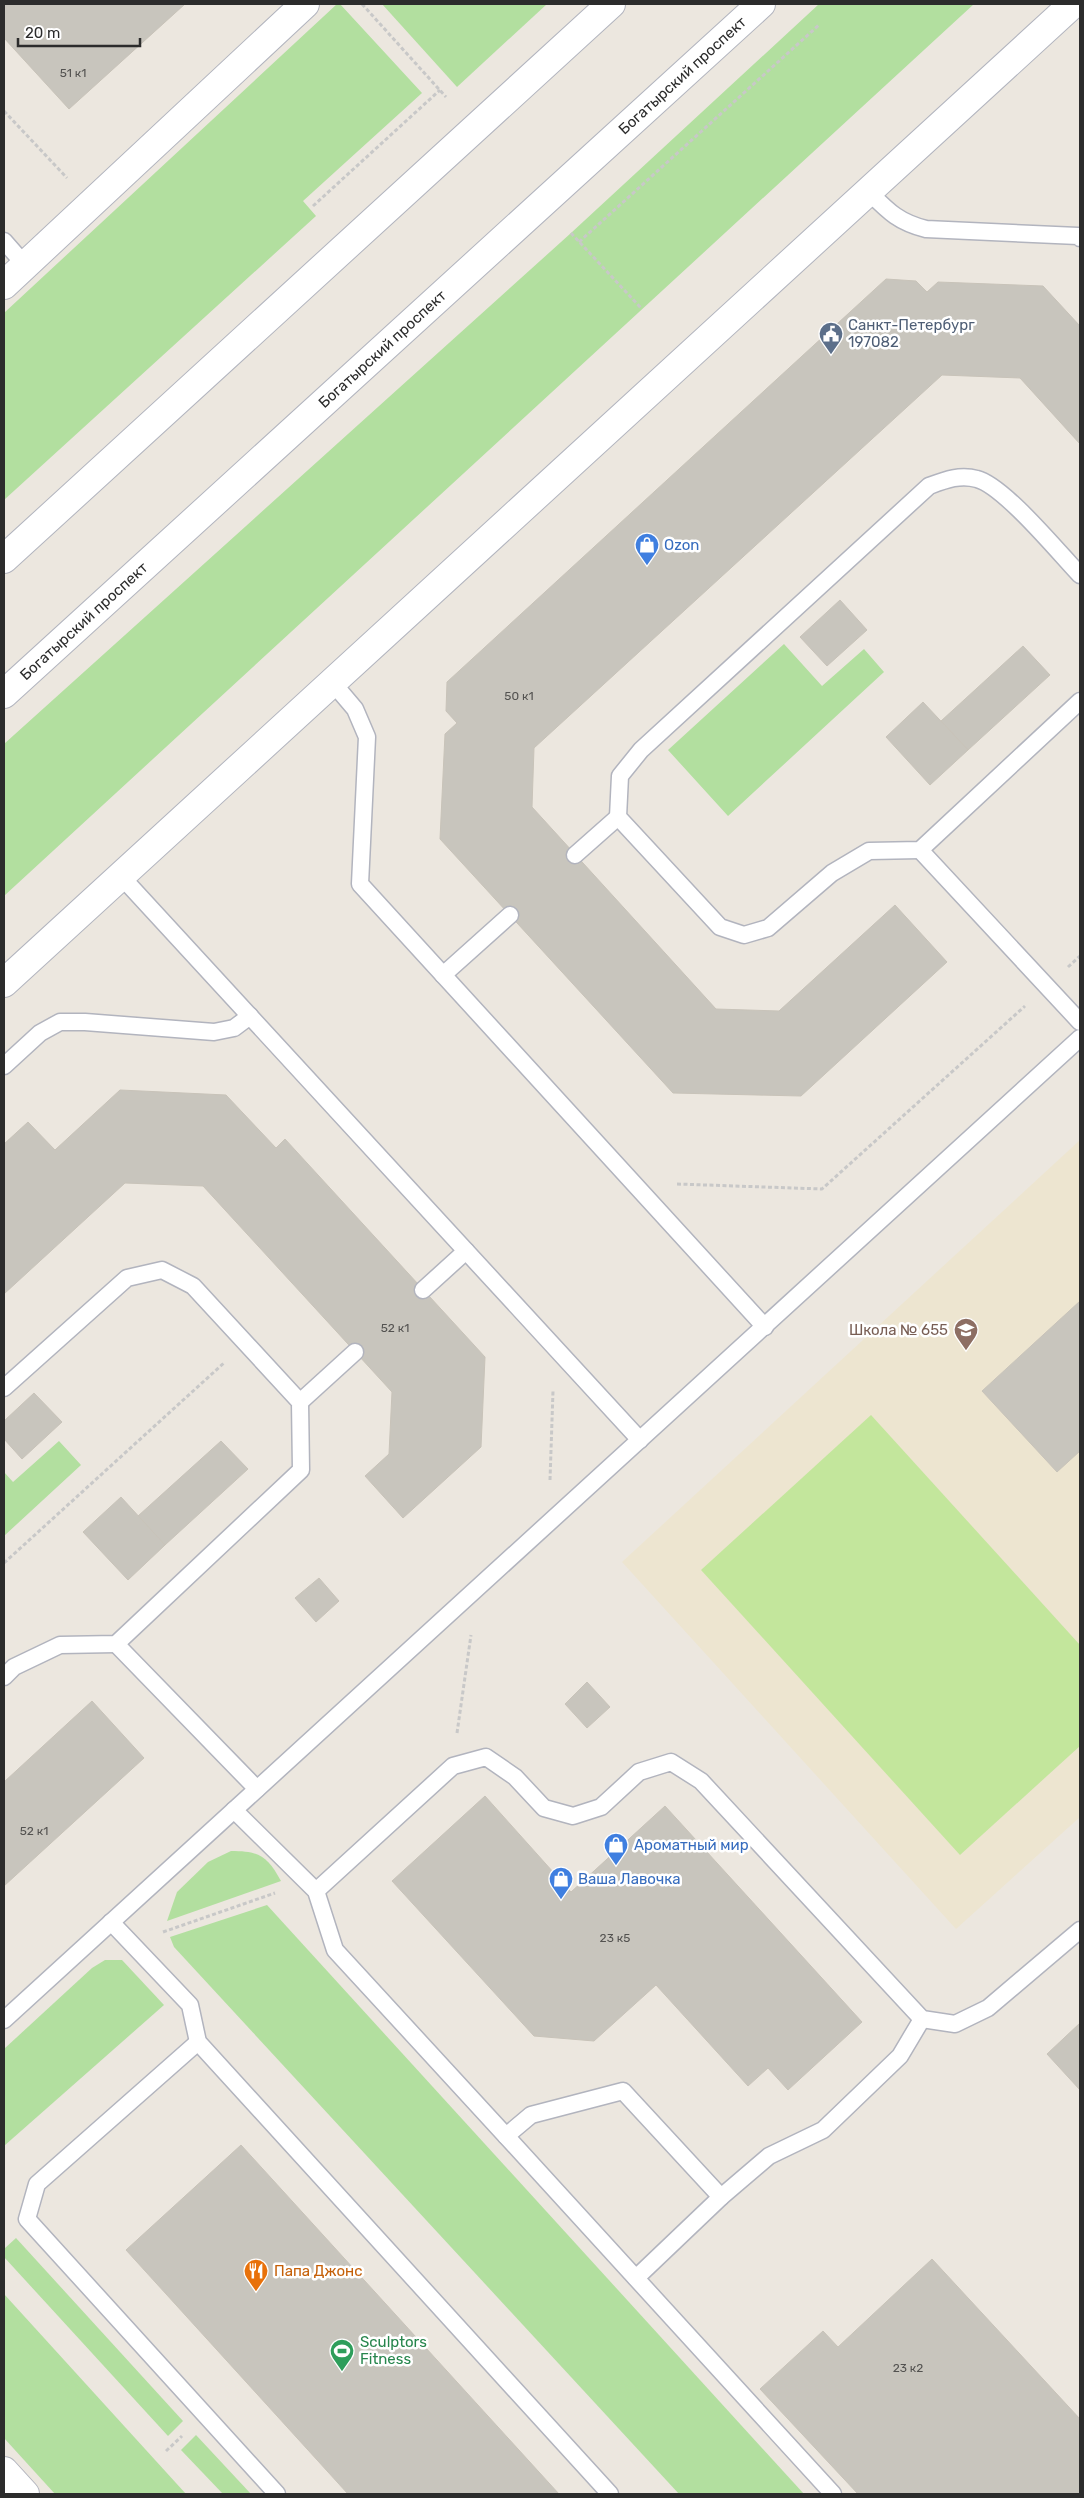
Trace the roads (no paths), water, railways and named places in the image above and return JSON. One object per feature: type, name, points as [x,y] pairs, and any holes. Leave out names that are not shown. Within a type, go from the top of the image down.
[{"type":"street","points":[[4,284],[305,4]]},
{"type":"street","points":[[4,558],[611,4]]},
{"type":"street","name":"Богатырский проспект","points":[[4,694],[761,4]]},
{"type":"street","points":[[4,983],[1072,4]]},
{"type":"street","points":[[4,2471],[25,2494]]},
{"type":"lane","points":[[868,191],[890,214],[907,224],[926,229],[1078,236],[1080,238]]},
{"type":"lane","points":[[4,241],[25,265]]},
{"type":"lane","points":[[575,855],[618,817],[620,776],[641,750],[929,486],[952,477],[978,479],[1001,491],[1080,575]]},
{"type":"lane","points":[[333,683],[355,709],[367,737],[360,884],[765,1327]]},
{"type":"lane","points":[[618,817],[720,926],[744,935],[768,928],[832,872],[869,851],[920,850],[1080,701]]},
{"type":"lane","points":[[920,850],[1080,1022]]},
{"type":"lane","points":[[120,875],[640,1440]]},
{"type":"lane","points":[[443,975],[510,915]]},
{"type":"lane","points":[[4,1066],[40,1033],[60,1022],[85,1022],[214,1032],[234,1028],[250,1016]]},
{"type":"lane","points":[[4,2020],[1080,1038]]},
{"type":"lane","points":[[423,1290],[466,1251]]},
{"type":"lane","points":[[4,1388],[127,1278],[162,1270],[193,1286],[300,1402],[301,1470],[116,1644],[60,1645],[14,1667],[4,1677]]},
{"type":"lane","points":[[300,1402],[355,1352]]},
{"type":"lane","points":[[116,1644],[257,1789]]},
{"type":"lane","points":[[316,1891],[452,1766],[486,1757],[515,1777],[544,1808],[573,1816],[601,1807],[639,1772],[671,1762],[701,1781],[922,2019],[955,2024],[988,2008],[1080,1930]]},
{"type":"lane","points":[[234,1810],[316,1891],[335,1950],[833,2494]]},
{"type":"lane","points":[[111,1922],[190,2005],[198,2042],[610,2494]]},
{"type":"lane","points":[[636,2278],[721,2197],[769,2156],[823,2130],[900,2056],[922,2019]]},
{"type":"lane","points":[[198,2042],[37,2184],[27,2219],[277,2494]]},
{"type":"lane","points":[[506,2136],[531,2115],[623,2092],[721,2197]]},
{"type":"place","name":"Санкт-Петербург 197082","points":[[831,355]]},
{"type":"place","name":"Ozon","points":[[647,566]]},
{"type":"place","name":"Школа № 655","points":[[966,1351]]},
{"type":"place","name":"Ароматный мир","points":[[616,1866]]},
{"type":"place","name":"Ваша Лавочка","points":[[561,1900]]},
{"type":"place","name":"Папа Джонс","points":[[256,2292]]},
{"type":"place","name":"Sculptors Fitness","points":[[342,2372]]}]
